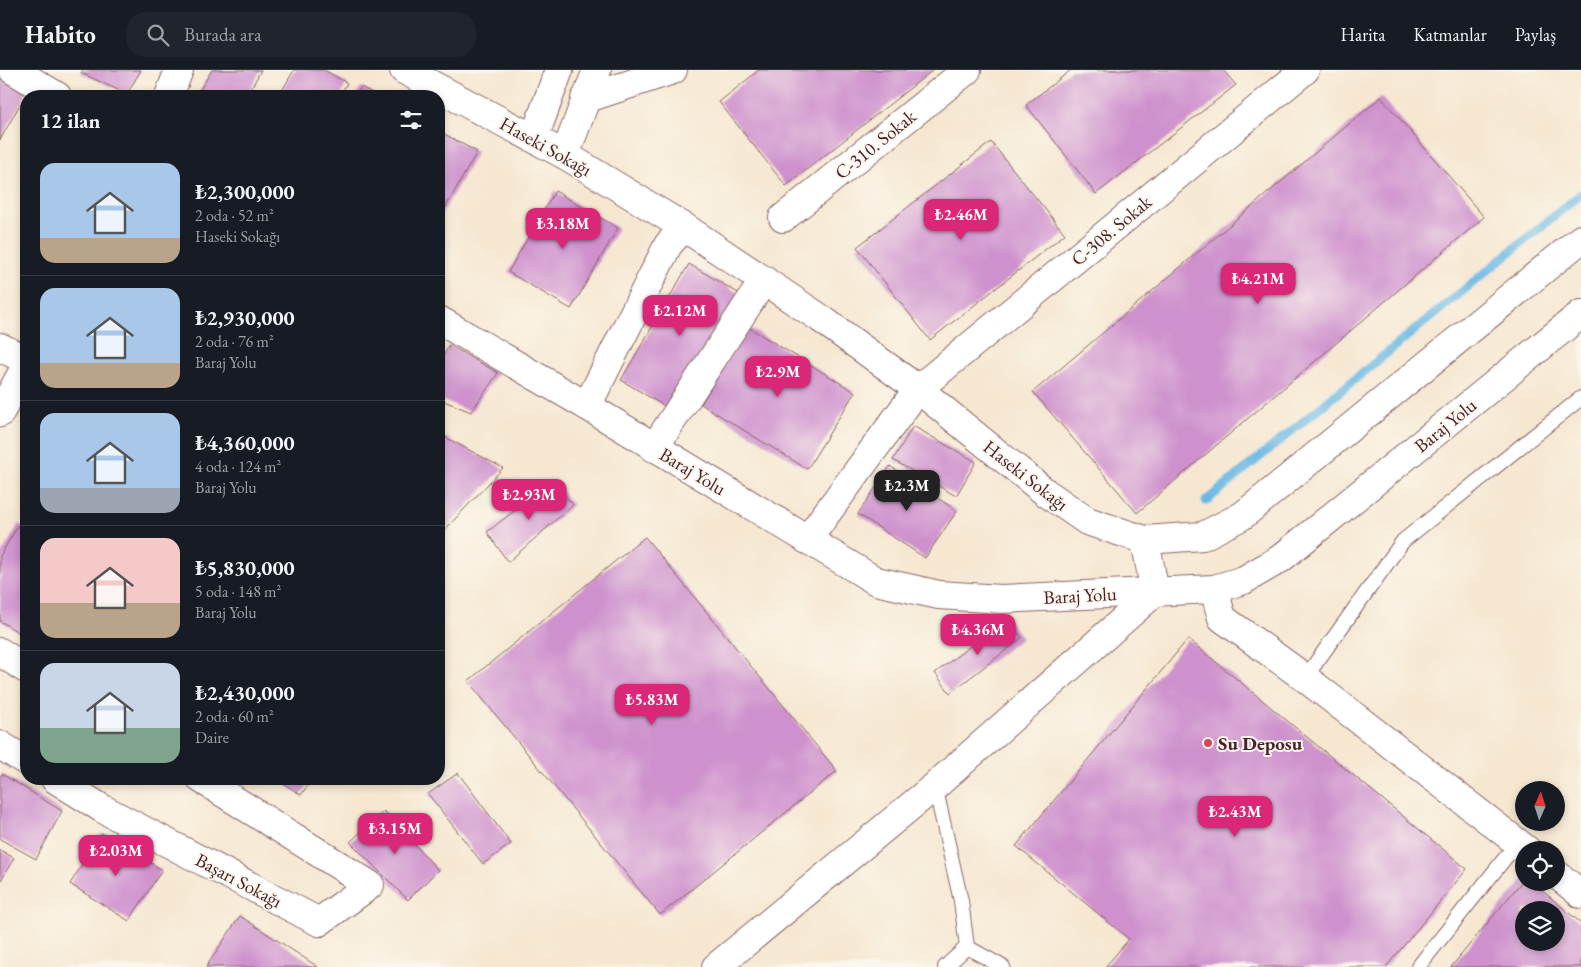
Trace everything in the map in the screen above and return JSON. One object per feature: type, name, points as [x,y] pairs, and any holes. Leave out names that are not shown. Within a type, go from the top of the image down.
[{"type":"street","points":[[13,70],[47,90]]},
{"type":"street","points":[[171,90],[179,70]]},
{"type":"street","name":"Haseki Sokağı","points":[[404,70],[442,90]]},
{"type":"street","points":[[534,138],[558,70]]},
{"type":"street","points":[[565,155],[597,70]]},
{"type":"street","points":[[585,99],[673,70]]},
{"type":"street","name":"C-310. Sokak","points":[[783,218],[967,70]]},
{"type":"street","name":"C-308. Sokak","points":[[918,390],[1304,70]]},
{"type":"street","name":"Haseki Sokağı","points":[[445,91],[565,155],[684,227],[764,280],[820,318],[918,390],[1045,492],[1086,521],[1145,540]]},
{"type":"street","points":[[587,406],[668,246],[684,227]]},
{"type":"street","points":[[716,967],[935,786],[1155,592],[1145,540],[1203,536],[1242,516],[1581,239]]},
{"type":"street","points":[[654,448],[764,280]]},
{"type":"street","name":"Baraj Yolu","points":[[445,323],[587,406],[876,581],[939,595],[1001,599],[1214,589],[1244,580],[1280,559],[1581,314]]},
{"type":"street","points":[[0,347],[20,357]]},
{"type":"street","points":[[0,413],[20,377]]},
{"type":"street","points":[[807,540],[918,390]]},
{"type":"street","points":[[1214,589],[1222,618],[1305,678],[1517,841]]},
{"type":"street","points":[[0,652],[20,665]]},
{"type":"street","points":[[0,745],[20,757]]},
{"type":"street","name":"Başarı Sokağı","points":[[65,785],[103,808],[319,922],[370,885],[211,785]]},
{"type":"street","points":[[1565,881],[1581,894]]},
{"type":"lane","points":[[1305,678],[1403,541],[1581,398]]},
{"type":"lane","points":[[935,786],[961,901],[968,947]]},
{"type":"lane","points":[[1418,967],[1515,855]]},
{"type":"lane","points":[[945,967],[968,947]]},
{"type":"lane","points":[[968,947],[1003,967]]},
{"type":"building","points":[[83,70],[141,70],[129,90],[118,90],[81,73]]},
{"type":"building","points":[[212,70],[261,70],[250,90],[200,90]]},
{"type":"building","points":[[294,70],[324,70],[347,83],[343,90],[282,90]]},
{"type":"building","points":[[759,70],[933,70],[786,186],[719,102]]},
{"type":"building","points":[[1071,70],[1223,70],[1236,85],[1096,194],[1026,105]]},
{"type":"building","points":[[0,77],[23,90],[20,90],[20,104],[0,140]]},
{"type":"building","points":[[1381,97],[1484,217],[1137,513],[1033,392]]},
{"type":"building","points":[[445,134],[477,152],[445,208]]},
{"type":"building","points":[[991,142],[1065,234],[930,340],[857,247]]},
{"type":"building","points":[[555,191],[618,228],[571,309],[508,272]]},
{"type":"building","points":[[689,264],[740,294],[671,410],[621,380]]},
{"type":"building","points":[[748,327],[855,392],[807,469],[701,404]]},
{"type":"building","points":[[449,345],[498,373],[471,412],[445,401],[445,353]]},
{"type":"building","points":[[913,426],[976,462],[956,496],[893,460]]},
{"type":"building","points":[[445,437],[503,468],[445,530]]},
{"type":"building","points":[[890,466],[957,511],[925,558],[858,514]]},
{"type":"building","points":[[553,481],[573,505],[508,562],[487,532]]},
{"type":"building","points":[[19,524],[20,633],[0,621],[0,556]]},
{"type":"building","points":[[645,537],[837,771],[660,915],[468,681]]},
{"type":"building","points":[[1007,618],[1022,638],[950,693],[935,673]]},
{"type":"building","name":"Su Deposu","points":[[1188,639],[1467,869],[1386,967],[1105,967],[1129,939],[1016,846]]},
{"type":"building","points":[[458,773],[511,844],[483,864],[428,794],[441,785],[445,785],[445,782]]},
{"type":"building","points":[[2,774],[62,811],[36,859],[0,839],[0,777]]},
{"type":"building","points":[[286,785],[308,785],[301,795]]},
{"type":"building","points":[[384,811],[438,870],[408,900],[350,842]]},
{"type":"building","points":[[102,833],[162,870],[129,921],[70,884]]},
{"type":"building","points":[[0,850],[14,858],[0,882]]},
{"type":"building","points":[[1515,890],[1543,891],[1555,901],[1515,901],[1515,951],[1565,951],[1565,910],[1581,923],[1581,967],[1451,967]]},
{"type":"building","points":[[240,916],[318,967],[206,967]]},
{"type":"waterway","points":[[1206,501],[1581,194]]},
{"type":"place","name":"Su Deposu","points":[[1208,743]]}]
